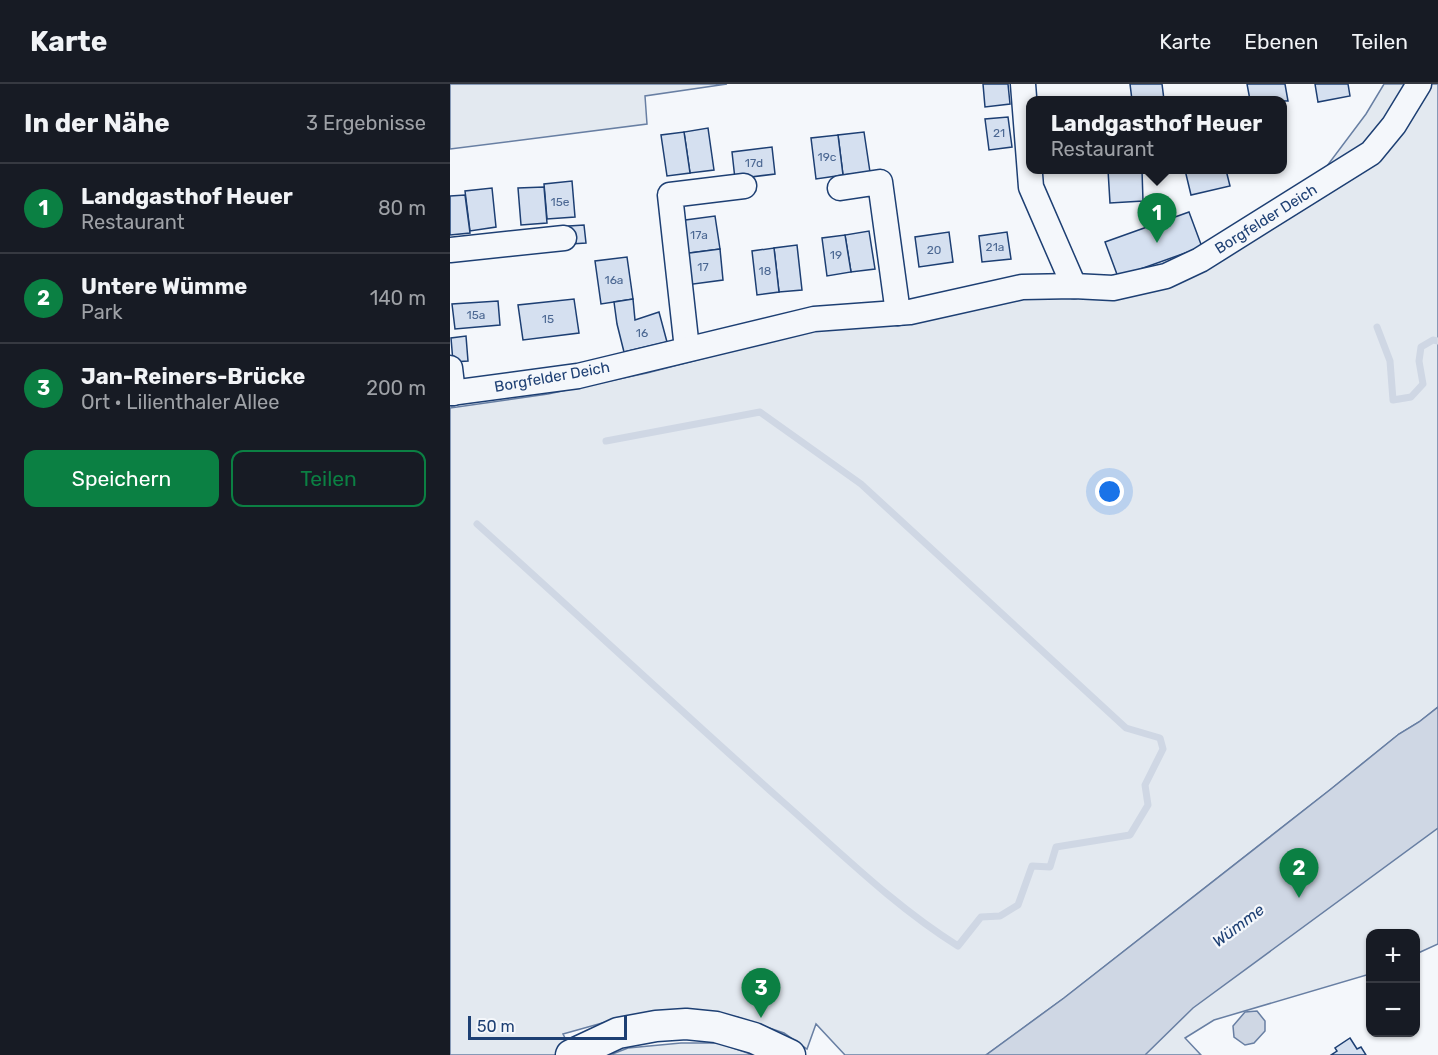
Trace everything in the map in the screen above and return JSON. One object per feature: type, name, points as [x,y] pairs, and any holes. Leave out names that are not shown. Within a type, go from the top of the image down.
[{"type":"main road","points":[[573,1054],[618,1033],[656,1026],[686,1024],[716,1027],[754,1038],[790,1055]]},
{"type":"street","points":[[1023,84],[1026,123]]},
{"type":"street","name":"Borgfelder Deich","points":[[450,368],[451,393],[578,376],[813,319],[910,312],[1022,287],[1113,288],[1166,276],[1200,260],[1371,153],[1394,125],[1419,84]]},
{"type":"street","points":[[1030,174],[1031,188],[1074,286]]},
{"type":"street","points":[[840,188],[880,182],[898,313]]},
{"type":"street","points":[[687,350],[670,195],[744,186]]},
{"type":"street","points":[[450,250],[564,238]]},
{"type":"shaded area","points":[[450,84],[727,84],[645,96],[647,124],[450,149]]},
{"type":"shaded area","points":[[1384,84],[1438,84],[1438,707],[1399,734],[1064,998],[986,1055],[845,1055],[816,1024],[807,1049],[784,1033],[737,1017],[685,1009],[620,1018],[563,1034],[574,1055],[450,1055],[450,408],[548,394],[647,373],[840,323],[1041,293],[1101,297],[1297,206],[1366,114]]},
{"type":"shaded area","points":[[1438,749],[1438,944],[1420,952],[1420,929],[1366,929],[1366,975],[1214,1020],[1185,1038],[1201,1055],[1050,1055]]},
{"type":"shaded area","points":[[681,1043],[719,1043],[753,1055],[610,1055],[628,1048]]},
{"type":"water","name":"Wümme","points":[[1438,707],[1438,828],[1193,1008],[1145,1055],[986,1055],[1064,998],[1399,734]]},
{"type":"water","points":[[1257,1011],[1265,1021],[1265,1031],[1254,1043],[1245,1045],[1234,1037],[1233,1026],[1245,1012]]},
{"type":"building","points":[[983,84],[1008,84],[1010,104],[985,107]]},
{"type":"building","points":[[1130,84],[1162,84],[1164,96],[1132,96]]},
{"type":"building","points":[[1247,84],[1285,84],[1288,101],[1287,96],[1249,96]]},
{"type":"building","points":[[1315,84],[1348,84],[1350,96],[1318,102]]},
{"type":"building","points":[[1008,117],[1012,147],[989,150],[985,119]]},
{"type":"building","points":[[708,128],[714,170],[690,173],[684,132]]},
{"type":"building","points":[[684,132],[690,173],[667,176],[661,135]]},
{"type":"building","points":[[864,132],[870,172],[843,175],[838,135]]},
{"type":"building","points":[[838,135],[843,175],[816,179],[811,138]]},
{"type":"building","points":[[772,147],[775,174],[735,179],[732,152]]},
{"type":"building","points":[[1108,174],[1142,174],[1143,201],[1110,203]]},
{"type":"building","points":[[1186,174],[1227,174],[1230,186],[1191,195]]},
{"type":"building","points":[[572,181],[575,217],[547,219],[544,184]]},
{"type":"building","points":[[544,187],[547,223],[521,225],[518,188]]},
{"type":"building","points":[[492,188],[496,227],[470,231],[465,191]]},
{"type":"building","points":[[465,195],[470,233],[450,235],[450,196]]},
{"type":"building","points":[[1189,212],[1202,247],[1118,277],[1105,242]]},
{"type":"building","points":[[715,216],[720,249],[682,254],[678,221]]},
{"type":"building","points":[[584,225],[586,243],[571,244],[569,226]]},
{"type":"building","points":[[869,231],[875,269],[851,272],[845,235]]},
{"type":"building","points":[[949,232],[953,262],[919,267],[915,237]]},
{"type":"building","points":[[1007,232],[1011,259],[982,262],[979,236]]},
{"type":"building","points":[[845,235],[851,272],[827,276],[822,238]]},
{"type":"building","points":[[797,245],[802,290],[779,292],[774,248]]},
{"type":"building","points":[[774,248],[779,292],[757,295],[752,251]]},
{"type":"building","points":[[720,249],[723,280],[686,285],[682,254]]},
{"type":"building","points":[[627,257],[633,299],[601,304],[595,261]]},
{"type":"building","points":[[574,299],[579,333],[523,340],[518,305]]},
{"type":"building","points":[[633,299],[635,320],[659,312],[667,342],[624,352],[614,302]]},
{"type":"building","points":[[498,301],[500,325],[455,329],[452,304]]},
{"type":"building","points":[[466,336],[468,361],[453,362],[451,338]]},
{"type":"building","points":[[1350,1038],[1357,1049],[1361,1047],[1366,1055],[1331,1055],[1337,1051],[1335,1048]]},
{"type":"waterway","points":[[1377,327],[1390,361],[1393,400],[1411,397],[1423,384],[1419,361],[1421,347],[1433,340],[1438,341]]},
{"type":"waterway","points":[[477,524],[868,878],[912,914],[958,946],[981,917],[1000,916],[1018,905],[1032,866],[1050,867],[1056,847],[1130,835],[1148,805],[1145,785],[1163,749],[1160,738],[1126,728],[861,484],[760,412],[606,441]]},
{"type":"place","name":"Landgasthof Heuer","points":[[1157,243]]},
{"type":"place","name":"Untere Wümme","points":[[1299,898]]},
{"type":"place","name":"Jan-Reiners-Brücke","points":[[761,1018]]}]
